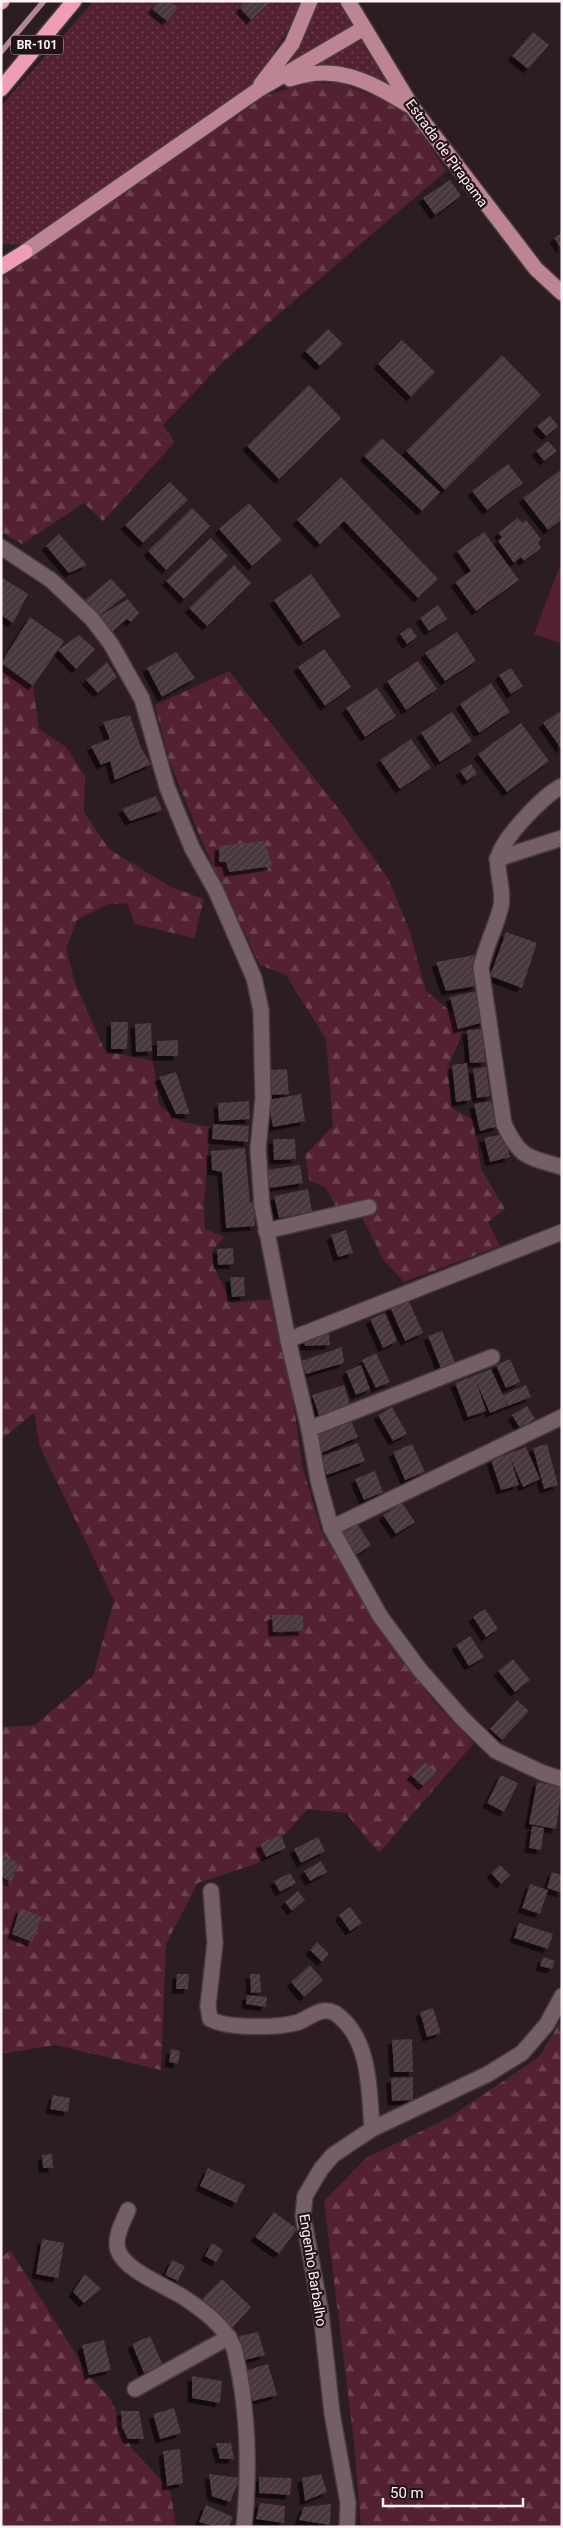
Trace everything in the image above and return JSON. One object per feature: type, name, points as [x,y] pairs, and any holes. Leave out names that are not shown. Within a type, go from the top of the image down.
[{"type":"highway","name":"BR-101","points":[[1,89],[74,1]]},
{"type":"highway","points":[[1,255],[25,252]]},
{"type":"highway","points":[[1,267],[25,252]]},
{"type":"main road","points":[[258,90],[292,44],[310,1]]},
{"type":"main road","name":"Estrada de Pirapama","points":[[348,1],[412,107],[530,262],[562,293]]},
{"type":"main road","points":[[25,252],[258,90],[364,28]]},
{"type":"main road","points":[[258,90],[308,72],[346,75],[373,83],[412,107]]},
{"type":"street","points":[[1,547],[51,580],[92,619],[111,644],[142,699],[168,787],[192,848],[216,891],[254,978],[261,1010],[263,1098],[258,1149],[266,1231],[288,1340],[309,1429],[318,1480],[331,1528],[380,1616],[420,1670],[463,1719],[496,1751],[543,1773],[562,1779]]},
{"type":"street","points":[[562,786],[533,808],[507,841],[497,859],[503,895],[498,922],[484,952],[481,968],[504,1124],[513,1144],[526,1157],[562,1167]]},
{"type":"street","points":[[497,859],[562,838]]},
{"type":"street","points":[[266,1231],[369,1207]]},
{"type":"street","points":[[288,1340],[562,1232]]},
{"type":"street","points":[[309,1429],[492,1357]]},
{"type":"street","points":[[331,1528],[562,1417]]},
{"type":"street","points":[[211,1891],[215,1943],[208,2006],[210,2019],[221,2023],[273,2027],[299,2022],[320,2011],[335,2013],[350,2028],[362,2051],[368,2075],[372,2130]]},
{"type":"street","name":"Engenho Barbalho","points":[[347,2527],[348,2503],[332,2413],[321,2313],[303,2207],[308,2189],[333,2155],[372,2130],[488,2074],[522,2053],[547,2024],[562,1996]]},
{"type":"street","points":[[128,2210],[118,2237],[121,2256],[131,2267],[183,2297],[214,2320],[229,2337],[238,2364],[245,2420],[246,2500],[244,2527]]},
{"type":"street","points":[[135,2390],[229,2337]]},
{"type":"green space","points":[[94,1],[301,1],[296,17],[253,85],[21,245],[1,244],[1,106]]},
{"type":"green space","points":[[312,1],[344,1],[359,27],[268,81]]},
{"type":"green space","points":[[364,33],[404,99],[309,68]]},
{"type":"green space","points":[[308,82],[344,84],[378,98],[409,114],[446,171],[225,360],[163,425],[175,442],[103,521],[84,503],[22,544],[1,532],[1,276],[265,96]]},
{"type":"green space","points":[[562,560],[562,644],[534,634]]},
{"type":"green space","points":[[1,663],[33,686],[39,729],[66,747],[85,777],[84,812],[109,849],[171,887],[204,899],[194,938],[135,924],[127,903],[108,904],[77,920],[66,949],[75,983],[105,1051],[153,1061],[159,1105],[182,1122],[210,1127],[204,1201],[205,1229],[224,1237],[212,1251],[216,1271],[231,1303],[270,1299],[293,1399],[302,1465],[321,1530],[378,1625],[434,1702],[474,1743],[379,1853],[346,1813],[308,1809],[258,1863],[198,1883],[166,1944],[161,2070],[55,2045],[1,2054],[1,1727],[35,1725],[93,1676],[114,1600],[40,1447],[34,1413],[1,1440]]},
{"type":"green space","points":[[229,671],[335,804],[388,878],[410,932],[426,991],[466,1024],[449,1064],[452,1108],[474,1120],[481,1169],[505,1209],[488,1222],[500,1246],[404,1282],[383,1259],[360,1213],[341,1216],[326,1188],[309,1180],[305,1155],[333,1126],[326,1039],[286,975],[260,965],[203,844],[169,760],[155,705]]},
{"type":"green space","points":[[562,2019],[562,2527],[361,2527],[354,2442],[324,2201],[366,2158],[450,2117],[539,2057]]},
{"type":"green space","points":[[10,2250],[89,2375],[111,2400],[132,2449],[167,2486],[171,2495],[176,2527],[1,2527],[1,2258]]},
{"type":"building","points":[[159,1],[170,1],[178,8],[167,21],[152,9]]},
{"type":"building","points":[[247,1],[271,1],[251,20],[240,8]]},
{"type":"building","points":[[533,32],[549,45],[528,69],[512,56]]},
{"type":"building","points":[[450,180],[461,196],[435,215],[423,198]]},
{"type":"building","points":[[562,233],[562,250],[554,238]]},
{"type":"building","points":[[328,329],[343,344],[320,366],[305,351]]},
{"type":"building","points":[[402,340],[435,372],[411,397],[378,364]]},
{"type":"building","points":[[502,355],[541,395],[445,490],[406,451]]},
{"type":"building","points":[[309,385],[341,418],[279,479],[247,446]]},
{"type":"building","points":[[550,416],[558,426],[546,436],[537,426]]},
{"type":"building","points":[[382,438],[440,492],[422,511],[364,456]]},
{"type":"building","points":[[548,441],[557,451],[544,461],[536,451]]},
{"type":"building","points":[[508,464],[523,483],[487,510],[472,491]]},
{"type":"building","points":[[562,469],[562,519],[548,530],[523,498]]},
{"type":"building","points":[[341,477],[438,579],[418,598],[344,521],[320,544],[297,520]]},
{"type":"building","points":[[170,482],[188,500],[143,543],[125,525]]},
{"type":"building","points":[[249,503],[282,540],[252,566],[219,529]]},
{"type":"building","points":[[192,508],[210,526],[166,570],[148,551]]},
{"type":"building","points":[[518,518],[522,523],[526,520],[541,539],[538,542],[541,548],[524,561],[521,557],[514,563],[498,541],[502,537],[498,533]]},
{"type":"building","points":[[484,532],[519,580],[476,611],[455,582],[471,571],[457,551]]},
{"type":"building","points":[[59,534],[87,565],[69,573],[46,546]]},
{"type":"building","points":[[211,538],[228,556],[184,599],[166,581]]},
{"type":"building","points":[[234,565],[251,583],[207,626],[189,608]]},
{"type":"building","points":[[311,574],[341,616],[303,642],[274,600]]},
{"type":"building","points":[[1,577],[28,594],[13,623],[1,615]]},
{"type":"building","points":[[111,579],[126,595],[100,616],[85,600]]},
{"type":"building","points":[[128,599],[139,613],[131,622],[127,619],[111,633],[100,616]]},
{"type":"building","points":[[438,605],[447,619],[429,631],[420,618]]},
{"type":"building","points":[[30,617],[64,641],[33,686],[1,663]]},
{"type":"building","points":[[410,627],[417,637],[407,644],[400,634]]},
{"type":"building","points":[[457,632],[476,661],[445,681],[425,653]]},
{"type":"building","points":[[79,635],[95,649],[76,669],[58,650]]},
{"type":"building","points":[[324,649],[351,687],[325,706],[298,667]]},
{"type":"building","points":[[176,652],[195,678],[162,697],[147,668]]},
{"type":"building","points":[[418,661],[437,689],[406,710],[387,681]]},
{"type":"building","points":[[107,662],[117,677],[98,693],[86,680]]},
{"type":"building","points":[[511,668],[523,686],[511,694],[499,675]]},
{"type":"building","points":[[491,683],[510,712],[479,733],[460,704]]},
{"type":"building","points":[[377,688],[396,716],[365,737],[346,708]]},
{"type":"building","points":[[562,710],[562,750],[543,723]]},
{"type":"building","points":[[452,712],[472,741],[440,762],[421,733]]},
{"type":"building","points":[[130,715],[141,748],[151,764],[115,780],[110,761],[101,765],[91,746],[110,739],[103,722]]},
{"type":"building","points":[[521,723],[549,761],[507,792],[478,754]]},
{"type":"building","points":[[411,739],[431,768],[400,789],[380,760]]},
{"type":"building","points":[[471,764],[477,774],[467,781],[460,771]]},
{"type":"building","points":[[156,796],[162,810],[130,821],[122,809]]},
{"type":"building","points":[[264,841],[273,866],[229,872],[226,862],[219,862],[219,846]]},
{"type":"building","points":[[506,932],[537,943],[522,988],[490,976]]},
{"type":"building","points":[[475,955],[476,986],[446,991],[436,962]]},
{"type":"building","points":[[476,991],[484,1022],[458,1029],[450,997]]},
{"type":"building","points":[[111,1022],[128,1022],[127,1049],[111,1049]]},
{"type":"building","points":[[151,1023],[152,1051],[136,1052],[135,1024]]},
{"type":"building","points":[[483,1029],[485,1062],[470,1063],[467,1030]]},
{"type":"building","points":[[178,1040],[178,1056],[157,1056],[157,1041]]},
{"type":"building","points":[[467,1063],[471,1100],[456,1102],[452,1065]]},
{"type":"building","points":[[486,1067],[490,1096],[477,1098],[473,1069]]},
{"type":"building","points":[[287,1069],[289,1094],[272,1095],[270,1070]]},
{"type":"building","points":[[176,1072],[190,1114],[176,1114],[159,1077]]},
{"type":"building","points":[[301,1094],[305,1121],[273,1127],[268,1100]]},
{"type":"building","points":[[249,1101],[250,1119],[219,1121],[218,1103]]},
{"type":"building","points":[[491,1101],[498,1126],[480,1131],[474,1104]]},
{"type":"building","points":[[213,1124],[249,1126],[248,1142],[212,1139]]},
{"type":"building","points":[[504,1134],[510,1157],[490,1162],[484,1138]]},
{"type":"building","points":[[273,1139],[295,1139],[296,1159],[274,1160]]},
{"type":"building","points":[[245,1148],[250,1203],[254,1202],[255,1226],[226,1228],[222,1172],[212,1170],[211,1151]]},
{"type":"building","points":[[300,1165],[303,1183],[270,1188],[267,1170]]},
{"type":"building","points":[[308,1189],[312,1212],[279,1218],[274,1196]]},
{"type":"building","points":[[346,1230],[353,1253],[338,1257],[331,1235]]},
{"type":"building","points":[[233,1248],[234,1264],[218,1265],[217,1249]]},
{"type":"building","points":[[230,1277],[244,1277],[245,1296],[232,1297]]},
{"type":"building","points":[[408,1299],[423,1333],[405,1341],[390,1307]]},
{"type":"building","points":[[385,1313],[397,1341],[383,1348],[370,1319]]},
{"type":"building","points":[[442,1331],[456,1365],[442,1371],[428,1336]]},
{"type":"building","points":[[329,1334],[330,1345],[305,1346],[304,1336]]},
{"type":"building","points":[[342,1347],[344,1363],[306,1374],[301,1361]]},
{"type":"building","points":[[376,1353],[390,1382],[376,1388],[362,1360]]},
{"type":"building","points":[[510,1359],[520,1382],[506,1388],[496,1365]]},
{"type":"building","points":[[361,1365],[370,1389],[356,1395],[346,1371]]},
{"type":"building","points":[[491,1369],[503,1395],[526,1385],[531,1397],[508,1406],[504,1398],[507,1406],[490,1413],[476,1381],[486,1411],[468,1417],[455,1383]]},
{"type":"building","points":[[344,1385],[351,1408],[320,1418],[312,1395]]},
{"type":"building","points":[[527,1406],[535,1419],[520,1428],[512,1415]]},
{"type":"building","points":[[392,1407],[407,1434],[393,1441],[378,1415]]},
{"type":"building","points":[[350,1419],[358,1437],[321,1453],[313,1434]]},
{"type":"building","points":[[358,1443],[365,1461],[327,1475],[320,1457]]},
{"type":"building","points":[[412,1444],[425,1472],[405,1480],[393,1452]]},
{"type":"building","points":[[547,1444],[558,1485],[544,1489],[533,1448]]},
{"type":"building","points":[[526,1447],[540,1479],[523,1487],[510,1457],[519,1485],[501,1490],[491,1460]]},
{"type":"building","points":[[375,1471],[383,1492],[364,1500],[355,1479]]},
{"type":"building","points":[[402,1503],[415,1522],[396,1534],[383,1515]]},
{"type":"building","points":[[356,1522],[371,1545],[356,1555],[341,1532]]},
{"type":"building","points":[[485,1609],[498,1629],[486,1637],[473,1617]]},
{"type":"building","points":[[272,1615],[303,1615],[303,1631],[273,1632]]},
{"type":"building","points":[[470,1636],[484,1657],[469,1666],[456,1645]]},
{"type":"building","points":[[513,1659],[530,1680],[515,1692],[498,1671]]},
{"type":"building","points":[[517,1700],[529,1711],[502,1740],[490,1729]]},
{"type":"building","points":[[425,1762],[436,1773],[423,1786],[411,1775]]},
{"type":"building","points":[[501,1775],[518,1783],[504,1812],[487,1803]]},
{"type":"building","points":[[537,1782],[562,1787],[556,1829],[529,1824]]},
{"type":"building","points":[[532,1826],[544,1828],[541,1850],[529,1848]]},
{"type":"building","points":[[281,1835],[286,1848],[266,1857],[260,1844]]},
{"type":"building","points":[[318,1837],[325,1851],[301,1863],[294,1849]]},
{"type":"building","points":[[1,1854],[18,1863],[12,1882],[1,1876]]},
{"type":"building","points":[[321,1861],[327,1872],[310,1881],[304,1871]]},
{"type":"building","points":[[500,1865],[510,1875],[501,1884],[491,1873]]},
{"type":"building","points":[[552,1872],[562,1875],[562,1893],[547,1888]]},
{"type":"building","points":[[290,1873],[296,1883],[280,1892],[274,1881]]},
{"type":"building","points":[[530,1884],[548,1890],[540,1914],[522,1908]]},
{"type":"building","points":[[298,1891],[305,1900],[292,1911],[285,1902]]},
{"type":"building","points":[[350,1907],[362,1923],[350,1931],[339,1915]]},
{"type":"building","points":[[20,1908],[42,1917],[32,1942],[12,1934]]},
{"type":"building","points":[[519,1923],[553,1934],[548,1949],[514,1938]]},
{"type":"building","points":[[317,1942],[329,1954],[322,1962],[310,1950]]},
{"type":"building","points":[[543,1957],[555,1961],[552,1969],[540,1966]]},
{"type":"building","points":[[310,1965],[323,1980],[304,1997],[291,1982]]},
{"type":"building","points":[[177,1974],[189,1974],[188,1989],[176,1989]]},
{"type":"building","points":[[250,1974],[260,1974],[261,1992],[251,1993]]},
{"type":"building","points":[[247,1995],[267,1997],[266,2007],[246,2004]]},
{"type":"building","points":[[433,2008],[441,2033],[427,2037],[420,2012]]},
{"type":"building","points":[[412,2039],[413,2072],[394,2072],[392,2040]]},
{"type":"building","points":[[171,2049],[180,2051],[178,2064],[169,2062]]},
{"type":"building","points":[[413,2077],[413,2100],[392,2101],[391,2078]]},
{"type":"building","points":[[53,2095],[70,2098],[68,2112],[50,2109]]},
{"type":"building","points":[[52,2154],[53,2168],[43,2168],[42,2155]]},
{"type":"building","points":[[208,2168],[245,2185],[236,2203],[200,2186]]},
{"type":"building","points":[[274,2212],[297,2229],[279,2254],[255,2237]]},
{"type":"building","points":[[42,2239],[64,2243],[58,2278],[36,2274]]},
{"type":"building","points":[[212,2243],[223,2250],[216,2262],[205,2256]]},
{"type":"building","points":[[172,2260],[185,2266],[178,2281],[165,2275]]},
{"type":"building","points":[[85,2274],[101,2289],[84,2303],[73,2292]]},
{"type":"building","points":[[222,2279],[251,2307],[232,2328],[202,2299]]},
{"type":"building","points":[[258,2332],[265,2355],[245,2360],[239,2336]]},
{"type":"building","points":[[150,2336],[163,2365],[144,2373],[132,2344]]},
{"type":"building","points":[[104,2340],[111,2370],[89,2375],[82,2345]]},
{"type":"building","points":[[268,2364],[277,2395],[253,2401],[244,2371]]},
{"type":"building","points":[[192,2376],[222,2381],[220,2403],[192,2398]]},
{"type":"building","points":[[174,2408],[181,2433],[160,2439],[153,2414]]},
{"type":"building","points":[[121,2411],[139,2411],[144,2439],[128,2439],[122,2427]]},
{"type":"building","points":[[216,2443],[231,2443],[234,2459],[220,2459]]},
{"type":"building","points":[[180,2449],[183,2483],[167,2486],[163,2451]]},
{"type":"building","points":[[209,2474],[240,2478],[230,2502],[212,2496]]},
{"type":"building","points":[[321,2474],[327,2492],[305,2501],[302,2478]]},
{"type":"building","points":[[259,2477],[292,2478],[290,2495],[259,2493]]},
{"type":"building","points":[[260,2503],[285,2506],[284,2523],[256,2519]]},
{"type":"building","points":[[331,2504],[330,2525],[299,2520],[304,2507]]},
{"type":"building","points":[[206,2505],[233,2517],[228,2527],[216,2527],[199,2522]]},
{"type":"waterway","points":[[1,52],[44,1]]}]
